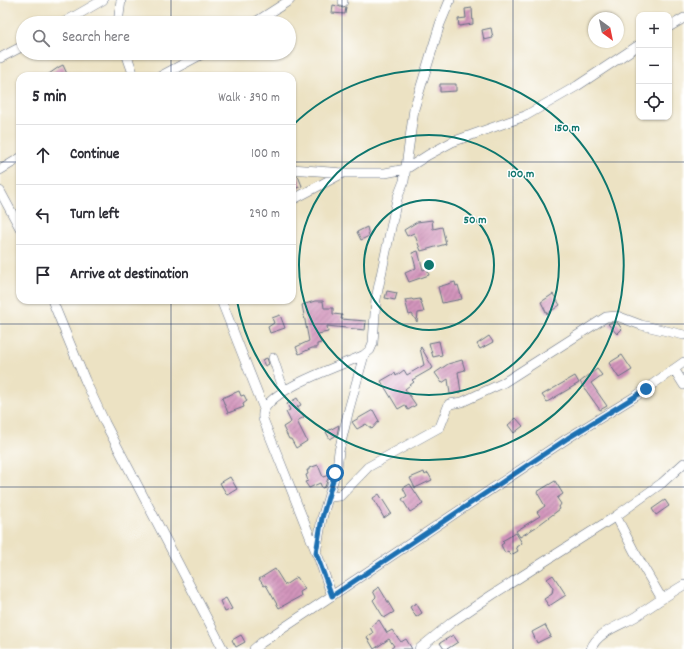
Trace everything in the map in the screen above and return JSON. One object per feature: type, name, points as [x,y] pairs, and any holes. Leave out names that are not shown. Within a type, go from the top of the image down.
[{"type":"street","points":[[75,16],[103,0]]},
{"type":"street","points":[[119,16],[121,0]]},
{"type":"street","points":[[265,16],[290,0]]},
{"type":"street","points":[[264,409],[284,391],[364,354],[370,350],[373,345],[376,299],[397,200],[404,181],[414,108],[440,24],[450,0]]},
{"type":"street","points":[[672,25],[684,18]]},
{"type":"street","points":[[296,169],[343,173],[386,173],[406,169],[452,142],[525,116],[577,86],[636,47]]},
{"type":"street","points":[[0,58],[16,50]]},
{"type":"street","points":[[128,60],[133,72]]},
{"type":"street","points":[[168,72],[191,60]]},
{"type":"street","points":[[0,170],[16,160]]},
{"type":"street","points":[[296,198],[343,173]]},
{"type":"street","points":[[0,191],[16,221]]},
{"type":"street","points":[[54,304],[85,380],[105,423],[223,649]]},
{"type":"street","points":[[223,304],[264,409],[263,419],[332,596]]},
{"type":"street","points":[[329,497],[340,496],[368,468],[440,427],[449,404],[462,402],[502,383],[606,317],[617,316],[641,325],[684,335]]},
{"type":"street","points":[[316,553],[322,518],[337,468],[339,451],[349,408],[364,354]]},
{"type":"street","points":[[273,358],[284,391]]},
{"type":"street","points":[[254,649],[562,442],[636,396],[684,362]]},
{"type":"street","points":[[674,369],[684,385]]},
{"type":"street","points":[[419,649],[452,622],[616,516],[662,483],[684,463]]},
{"type":"street","points":[[616,516],[630,545],[662,599]]},
{"type":"street","points":[[591,649],[593,644],[607,632],[684,585]]},
{"type":"building","points":[[333,5],[343,8],[346,7],[345,14],[332,13]]},
{"type":"building","points":[[472,8],[473,24],[459,26],[458,19],[466,18],[465,9]]},
{"type":"building","points":[[491,28],[493,38],[484,40],[482,30]]},
{"type":"building","points":[[63,65],[66,72],[52,72]]},
{"type":"building","points":[[440,84],[456,84],[456,91],[440,92]]},
{"type":"building","points":[[296,176],[298,176],[302,186],[296,188]]},
{"type":"building","points":[[432,220],[433,229],[442,227],[446,244],[421,251],[414,233],[407,236],[404,230],[417,222]]},
{"type":"building","points":[[367,227],[369,236],[361,240],[357,232]]},
{"type":"building","points":[[418,251],[423,270],[427,268],[429,275],[409,282],[405,273],[416,268],[412,253]]},
{"type":"building","points":[[455,282],[456,286],[458,285],[462,299],[442,303],[438,287]]},
{"type":"building","points":[[387,291],[397,293],[395,300],[385,298]]},
{"type":"building","points":[[553,294],[560,305],[547,314],[541,302]]},
{"type":"building","points":[[420,299],[424,312],[418,313],[417,322],[412,314],[409,315],[405,300]]},
{"type":"building","points":[[315,301],[323,301],[324,308],[333,308],[333,314],[342,315],[341,319],[366,321],[365,330],[327,326],[328,332],[318,334],[321,343],[317,344],[317,348],[312,348],[299,354],[296,347],[309,341],[302,305]]},
{"type":"building","points":[[280,315],[285,328],[270,333],[268,327],[274,323],[272,318]]},
{"type":"building","points":[[617,322],[622,329],[617,334],[608,324]]},
{"type":"building","points":[[489,336],[493,342],[480,349],[477,344]]},
{"type":"building","points":[[439,341],[442,355],[433,357],[429,343]]},
{"type":"building","points":[[421,347],[433,368],[412,380],[414,382],[405,389],[416,405],[408,410],[405,405],[398,409],[381,381],[395,373],[396,376],[404,370],[407,375],[424,365]]},
{"type":"building","points":[[622,355],[632,370],[619,378],[609,363]]},
{"type":"building","points":[[267,358],[269,364],[265,366],[262,360]]},
{"type":"building","points":[[462,360],[465,370],[458,372],[461,392],[450,394],[448,379],[442,383],[435,373],[448,364]]},
{"type":"building","points":[[597,369],[602,375],[591,383],[607,406],[600,410],[580,382]]},
{"type":"building","points":[[575,376],[579,383],[547,402],[542,395]]},
{"type":"building","points":[[239,391],[241,396],[244,395],[247,401],[243,404],[244,407],[228,413],[222,398]]},
{"type":"building","points":[[297,398],[301,405],[297,407],[304,417],[297,421],[307,441],[296,448],[291,439],[289,439],[283,427],[291,422],[286,412],[290,410],[287,404]]},
{"type":"building","points":[[373,410],[379,421],[372,429],[366,424],[357,429],[352,422]]},
{"type":"building","points":[[516,418],[523,426],[514,433],[508,425]]},
{"type":"building","points":[[339,425],[337,435],[330,439],[326,432]]},
{"type":"building","points":[[318,465],[323,477],[329,475],[325,487],[322,488],[320,483],[309,488],[305,482],[308,481],[306,475],[308,474],[307,470]]},
{"type":"building","points":[[424,472],[425,475],[428,473],[432,480],[415,488],[410,478]]},
{"type":"building","points":[[230,477],[237,489],[227,495],[220,483]]},
{"type":"building","points":[[555,481],[563,494],[557,498],[561,504],[559,507],[560,509],[520,537],[516,531],[540,516],[537,512],[545,506],[537,492]]},
{"type":"building","points":[[410,484],[423,504],[410,512],[402,499],[407,496],[403,488]]},
{"type":"building","points":[[379,494],[391,513],[384,518],[373,498]]},
{"type":"building","points":[[665,500],[669,506],[656,515],[652,509]]},
{"type":"building","points":[[516,533],[522,543],[516,547],[518,551],[511,555],[508,551],[505,553],[501,545],[504,543],[502,541]]},
{"type":"building","points":[[275,569],[285,585],[297,577],[305,589],[300,592],[301,596],[279,608],[266,585],[264,586],[259,579]]},
{"type":"building","points":[[553,575],[566,595],[549,606],[544,599],[552,594],[553,588],[547,579]]},
{"type":"building","points":[[379,587],[394,612],[384,618],[373,600],[376,597],[373,591]]},
{"type":"building","points":[[226,598],[232,609],[225,612],[220,601]]},
{"type":"building","points":[[416,603],[422,613],[416,617],[410,607]]},
{"type":"building","points":[[379,620],[387,633],[392,630],[401,642],[406,639],[412,649],[390,649],[394,646],[389,639],[374,649],[367,637],[373,633],[370,627]]},
{"type":"building","points":[[545,625],[551,636],[537,643],[532,632]]},
{"type":"building","points":[[241,635],[245,642],[236,647],[232,640]]},
{"type":"building","points":[[453,635],[458,642],[447,649],[444,649],[440,643]]},
{"type":"route","points":[[335,473],[322,518],[316,553],[332,596],[568,438],[646,389]]}]
